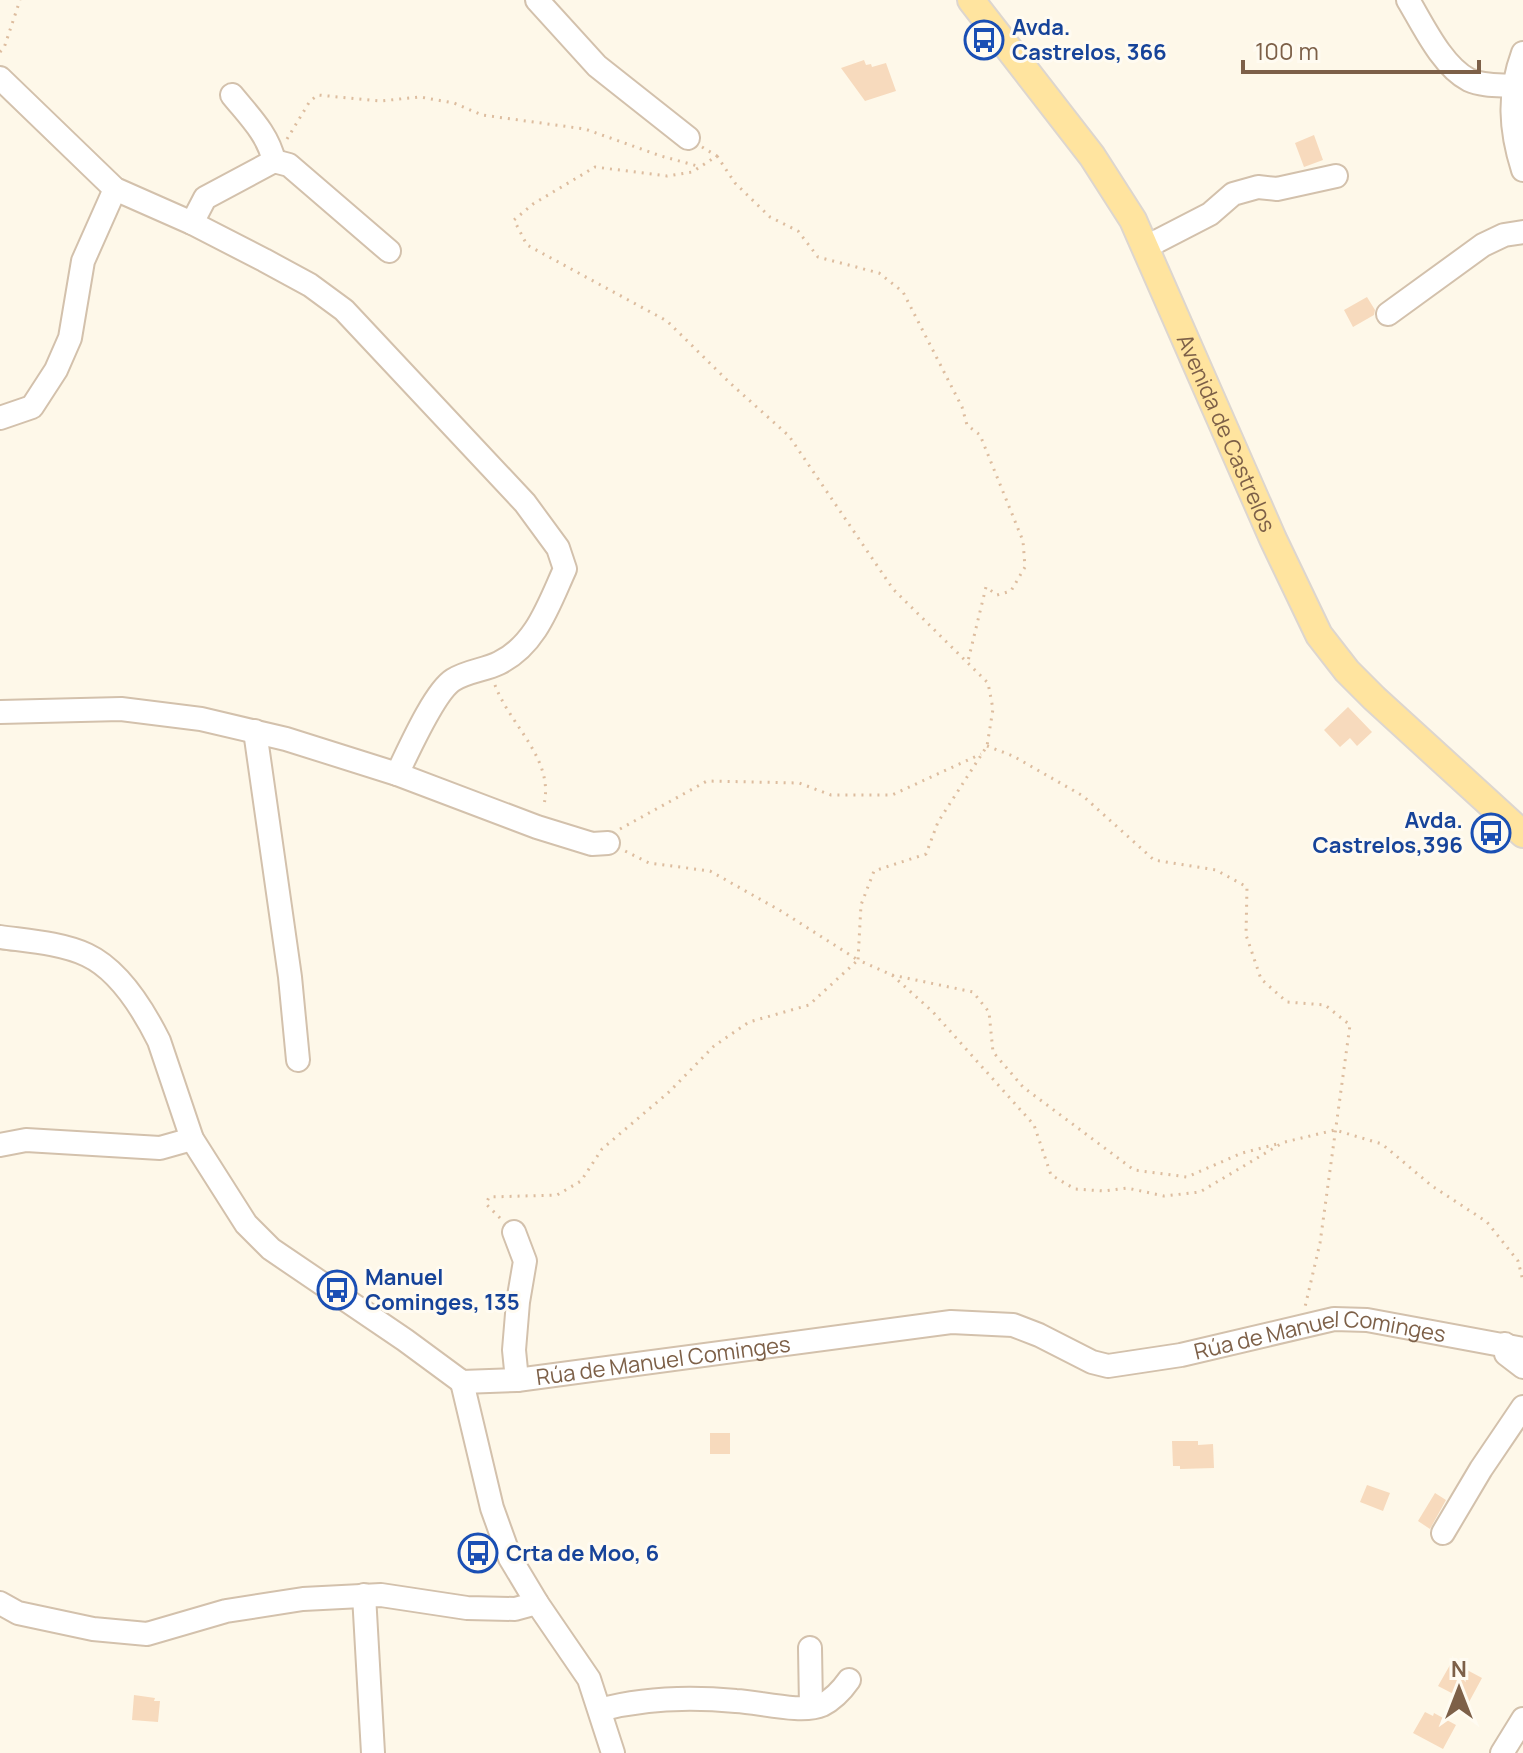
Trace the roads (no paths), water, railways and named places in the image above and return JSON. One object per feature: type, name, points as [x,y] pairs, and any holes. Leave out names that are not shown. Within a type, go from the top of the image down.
[{"type":"main road","name":"Avenida de Castrelos","points":[[971,0],[1108,178],[1146,247],[1273,539],[1319,635],[1347,671],[1374,698],[1523,834]]},
{"type":"street","points":[[537,0],[597,66],[688,138]]},
{"type":"street","points":[[1408,0],[1446,59],[1460,73],[1478,83],[1513,86]]},
{"type":"street","points":[[1523,53],[1513,86],[1512,123],[1523,170]]},
{"type":"street","points":[[0,78],[115,189],[192,223],[310,285],[344,310],[525,503],[558,548],[565,569],[541,623],[523,646],[501,663],[451,681],[434,703],[397,774]]},
{"type":"street","points":[[232,95],[263,132],[271,146],[274,161]]},
{"type":"street","points":[[192,223],[205,198],[274,161],[289,165],[389,251]]},
{"type":"street","points":[[1146,247],[1210,214],[1233,194],[1258,187],[1277,189],[1336,176]]},
{"type":"street","points":[[0,418],[32,407],[56,370],[70,338],[83,261],[115,189]]},
{"type":"street","points":[[1388,314],[1483,245],[1504,235],[1523,232]]},
{"type":"street","points":[[0,712],[121,709],[201,719],[286,739],[397,774],[537,827],[592,844],[608,843]]},
{"type":"street","points":[[255,731],[290,977],[298,1060]]},
{"type":"street","points":[[0,937],[68,948],[88,955],[117,979],[152,1026],[192,1139],[246,1224],[271,1249],[462,1382],[492,1508],[510,1558],[589,1679],[613,1753]]},
{"type":"street","points":[[0,1145],[26,1140],[160,1148],[192,1139]]},
{"type":"street","points":[[514,1232],[525,1261],[514,1350],[517,1380]]},
{"type":"street","name":"Rúa de Manuel Cominges","points":[[462,1382],[517,1380],[951,1322],[1013,1325],[1092,1362],[1108,1366],[1181,1355],[1334,1319],[1367,1320],[1514,1346]]},
{"type":"street","points":[[984,1322],[985,1330],[1007,1341]]},
{"type":"street","points":[[1514,1346],[1506,1354],[1523,1367]]},
{"type":"street","points":[[1443,1533],[1523,1407]]},
{"type":"street","points":[[364,1595],[373,1753]]},
{"type":"street","points":[[0,1603],[18,1613],[93,1629],[147,1634],[226,1611],[303,1599],[381,1595],[467,1608],[515,1609],[537,1603]]},
{"type":"street","points":[[810,1648],[811,1707]]},
{"type":"street","points":[[600,1710],[626,1704],[693,1699],[821,1706],[841,1692],[849,1680]]},
{"type":"street","points":[[1502,1753],[1523,1719]]},
{"type":"place","name":"Avda. Castrelos, 366","points":[[984,40]]},
{"type":"place","name":"Avda. Castrelos,396","points":[[1491,833]]},
{"type":"place","name":"Manuel Cominges, 135","points":[[337,1290]]},
{"type":"place","name":"Crta de Moo, 6","points":[[478,1553]]}]
